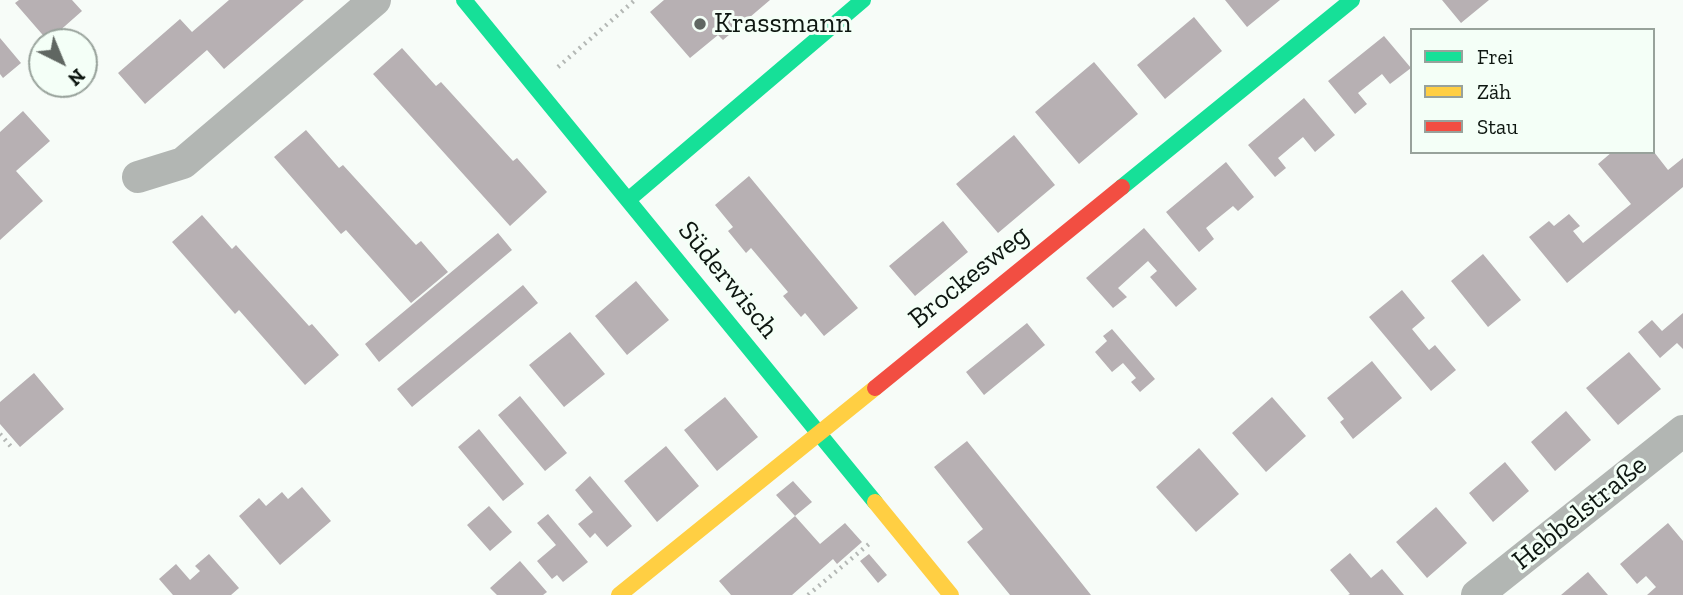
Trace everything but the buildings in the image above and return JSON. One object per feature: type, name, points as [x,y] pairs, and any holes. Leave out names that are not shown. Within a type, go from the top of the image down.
[{"type":"street","points":[[138,177],[183,163],[375,0]]},
{"type":"street","name":"Süderwisch","points":[[464,0],[951,595]]},
{"type":"street","points":[[628,200],[863,0]]},
{"type":"street","name":"Brockesweg","points":[[619,595],[1352,0]]},
{"type":"street","name":"Hebbelstraße","points":[[1477,595],[1683,431]]},
{"type":"path","points":[[536,86],[635,0]]},
{"type":"path","points":[[0,434],[12,449]]},
{"type":"path","points":[[808,595],[873,541]]},
{"type":"traffic: fast","points":[[464,0],[875,502]]},
{"type":"traffic: fast","points":[[628,200],[863,0]]},
{"type":"traffic: fast","points":[[1122,187],[1352,0]]},
{"type":"traffic: slow","points":[[619,595],[875,388]]},
{"type":"traffic: slow","points":[[875,502],[951,595]]},
{"type":"traffic: jam","points":[[875,388],[1122,187]]},
{"type":"place","name":"Krassmann","points":[[700,24]]}]
